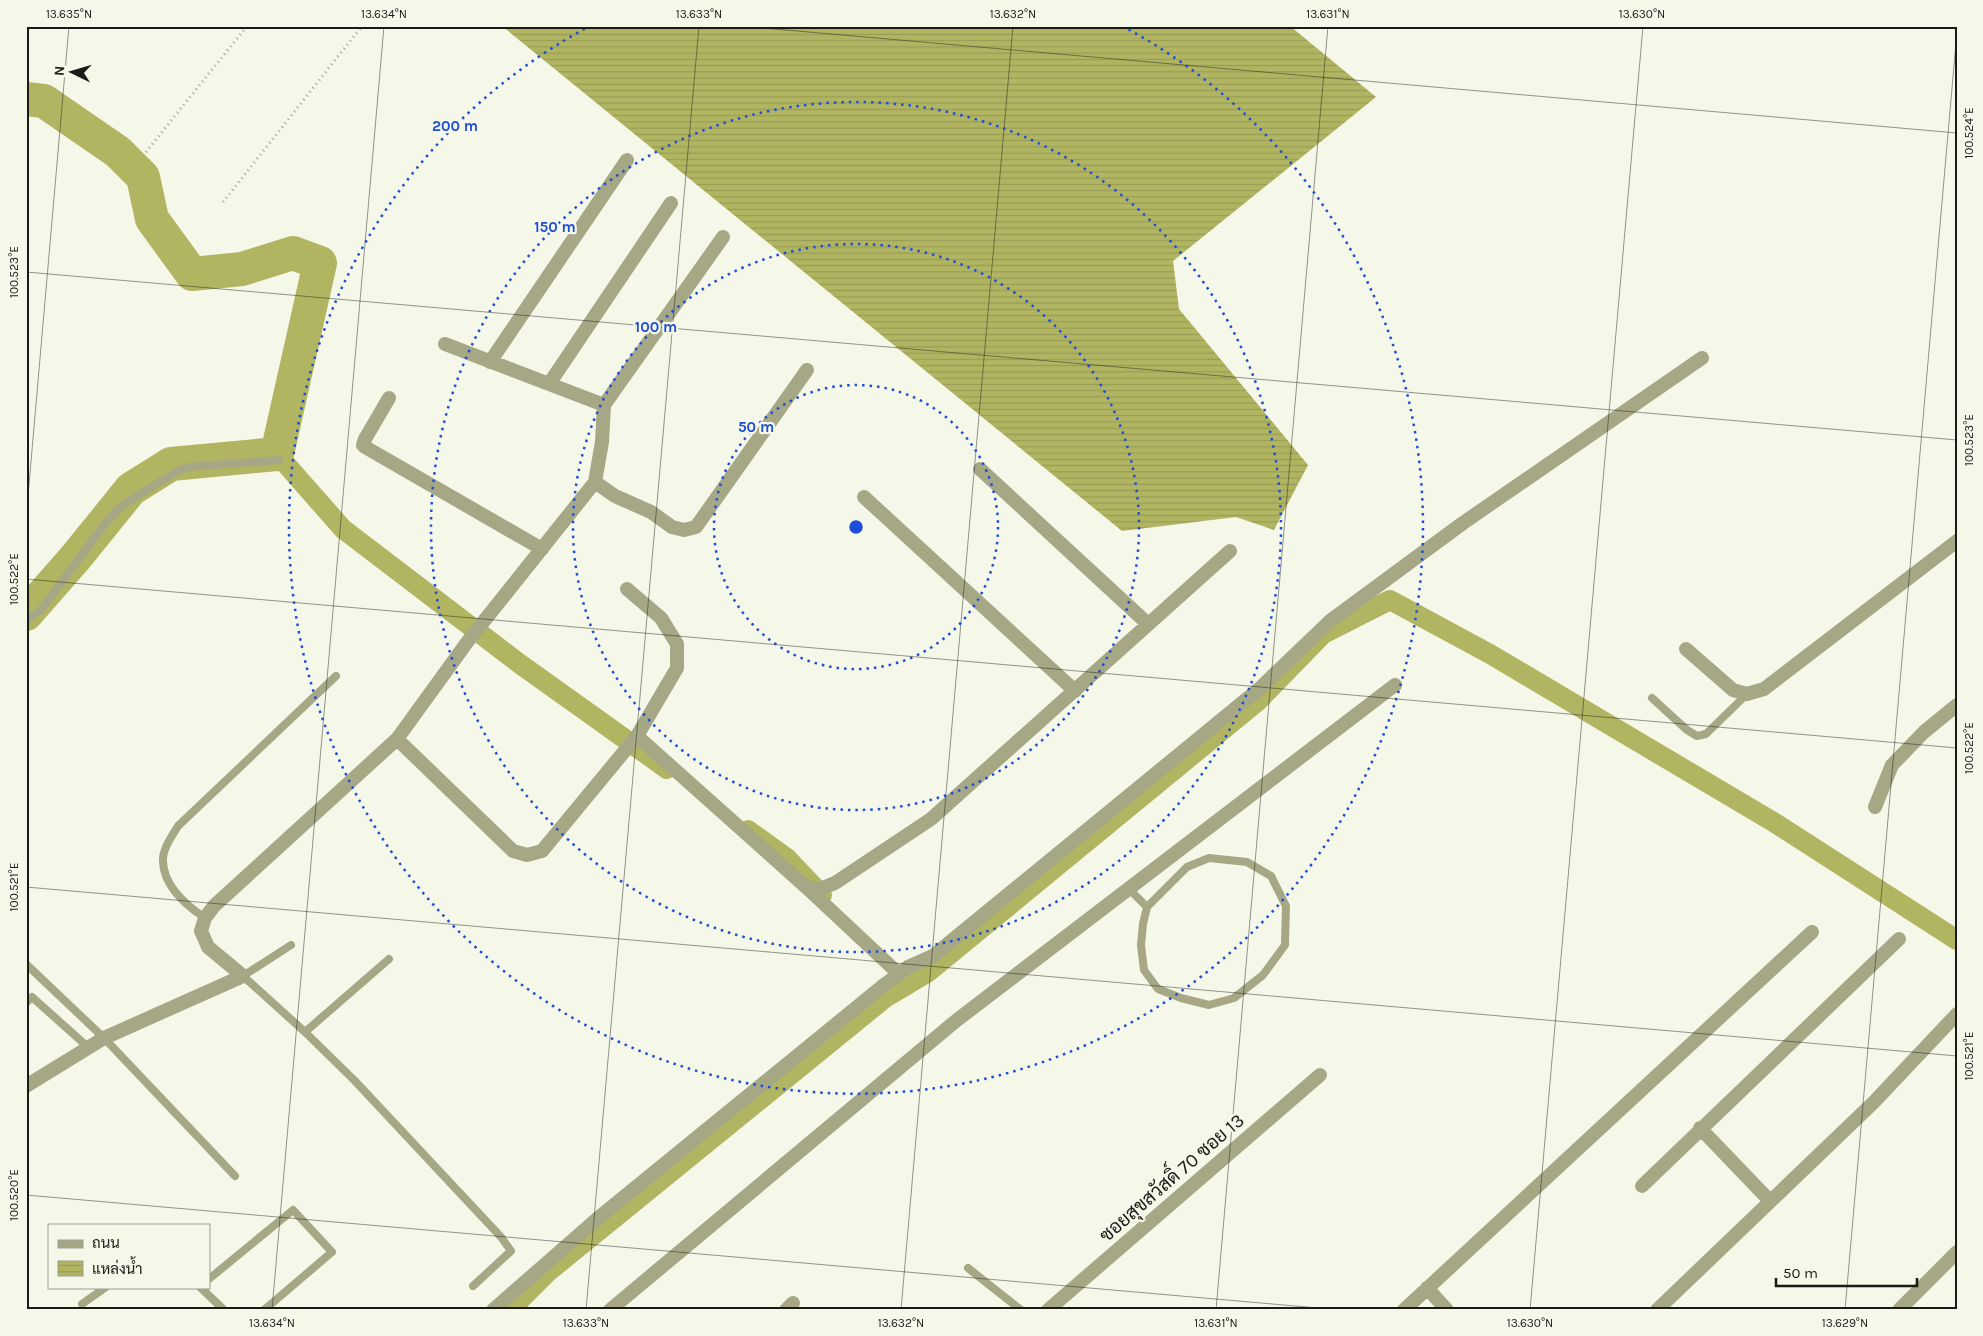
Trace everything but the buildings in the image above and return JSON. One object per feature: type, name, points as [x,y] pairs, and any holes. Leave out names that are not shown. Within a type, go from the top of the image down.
[{"type":"street","points":[[490,362],[627,160]]},
{"type":"street","points":[[549,384],[671,203]]},
{"type":"street","points":[[26,1086],[104,1038],[243,976],[208,947],[201,931],[205,918],[214,906],[396,739],[468,641],[595,482],[602,442],[604,405],[723,238]]},
{"type":"street","points":[[445,344],[604,405]]},
{"type":"street","points":[[493,1310],[597,1220],[899,974],[908,967],[933,956],[1259,689],[1315,634],[1344,610],[1471,517],[1702,358]]},
{"type":"street","points":[[595,482],[615,496],[651,512],[672,527],[684,530],[696,527],[807,370]]},
{"type":"street","points":[[389,398],[365,439],[363,445],[365,447],[542,549]]},
{"type":"street","points":[[980,470],[1148,624]]},
{"type":"street","points":[[864,498],[1075,691]]},
{"type":"street","points":[[1686,649],[1733,690],[1747,694],[1764,689],[1957,541]]},
{"type":"street","points":[[806,887],[820,889],[836,883],[931,819],[1230,551]]},
{"type":"street","points":[[396,739],[513,850],[527,855],[542,851],[636,736],[678,668],[677,644],[661,618],[627,589]]},
{"type":"street","points":[[610,1310],[958,1020],[1395,685]]},
{"type":"street","points":[[1875,808],[1892,765],[1924,732],[1957,705]]},
{"type":"street","points":[[636,736],[806,887],[899,974]]},
{"type":"street","points":[[1404,1310],[1812,932]]},
{"type":"street","points":[[1642,1186],[1700,1128],[1899,939]]},
{"type":"street","points":[[1657,1310],[1874,1102],[1957,1014]]},
{"type":"street","name":"ซอยสุขสวัสดิ์ 70 ซอย 13","points":[[1048,1310],[1320,1075]]},
{"type":"street","points":[[1700,1128],[1770,1201]]},
{"type":"street","points":[[1899,1310],[1957,1252]]},
{"type":"street","points":[[1427,1288],[1447,1310]]},
{"type":"lane","points":[[26,620],[40,611],[46,604],[107,521],[124,504],[148,488],[188,467],[279,460]]},
{"type":"lane","points":[[205,918],[188,907],[169,882],[163,862],[167,846],[178,826],[336,676]]},
{"type":"lane","points":[[1652,698],[1687,730],[1698,736],[1706,734],[1747,694]]},
{"type":"lane","points":[[1209,858],[1247,862],[1271,876],[1286,906],[1285,945],[1263,976],[1234,998],[1209,1005],[1181,998],[1158,989],[1144,970],[1141,945],[1147,907],[1187,867],[1209,858]]},
{"type":"lane","points":[[1129,889],[1147,907]]},
{"type":"lane","points":[[291,945],[243,976],[305,1032],[362,1088],[511,1251],[473,1286]]},
{"type":"lane","points":[[305,1032],[389,959]]},
{"type":"lane","points":[[26,964],[104,1038],[235,1176]]},
{"type":"lane","points":[[26,1003],[32,997],[89,1048]]},
{"type":"lane","points":[[210,1278],[293,1210],[332,1252],[264,1310]]},
{"type":"lane","points":[[968,1268],[1021,1310]]},
{"type":"lane","points":[[82,1304],[105,1288]]},
{"type":"lane","points":[[201,1288],[224,1310]]},
{"type":"path","points":[[146,152],[247,26]]},
{"type":"path","points":[[223,202],[362,26]]},
{"type":"water","points":[[502,26],[1290,26],[1376,97],[1173,261],[1179,309],[1308,465],[1274,530],[1236,517],[1122,531]]},
{"type":"waterway","points":[[26,99],[44,101],[118,152],[143,177],[152,219],[192,274],[242,269],[293,253],[320,263],[277,454],[171,464],[131,489],[76,557],[26,614]]},
{"type":"waterway","points":[[277,454],[343,529],[520,664],[667,769]]},
{"type":"waterway","points":[[510,1310],[548,1272],[885,998],[927,973],[1258,701],[1323,634],[1390,600],[1490,654],[1775,823],[1957,940]]},
{"type":"waterway","points":[[748,830],[787,858],[822,895]]}]
